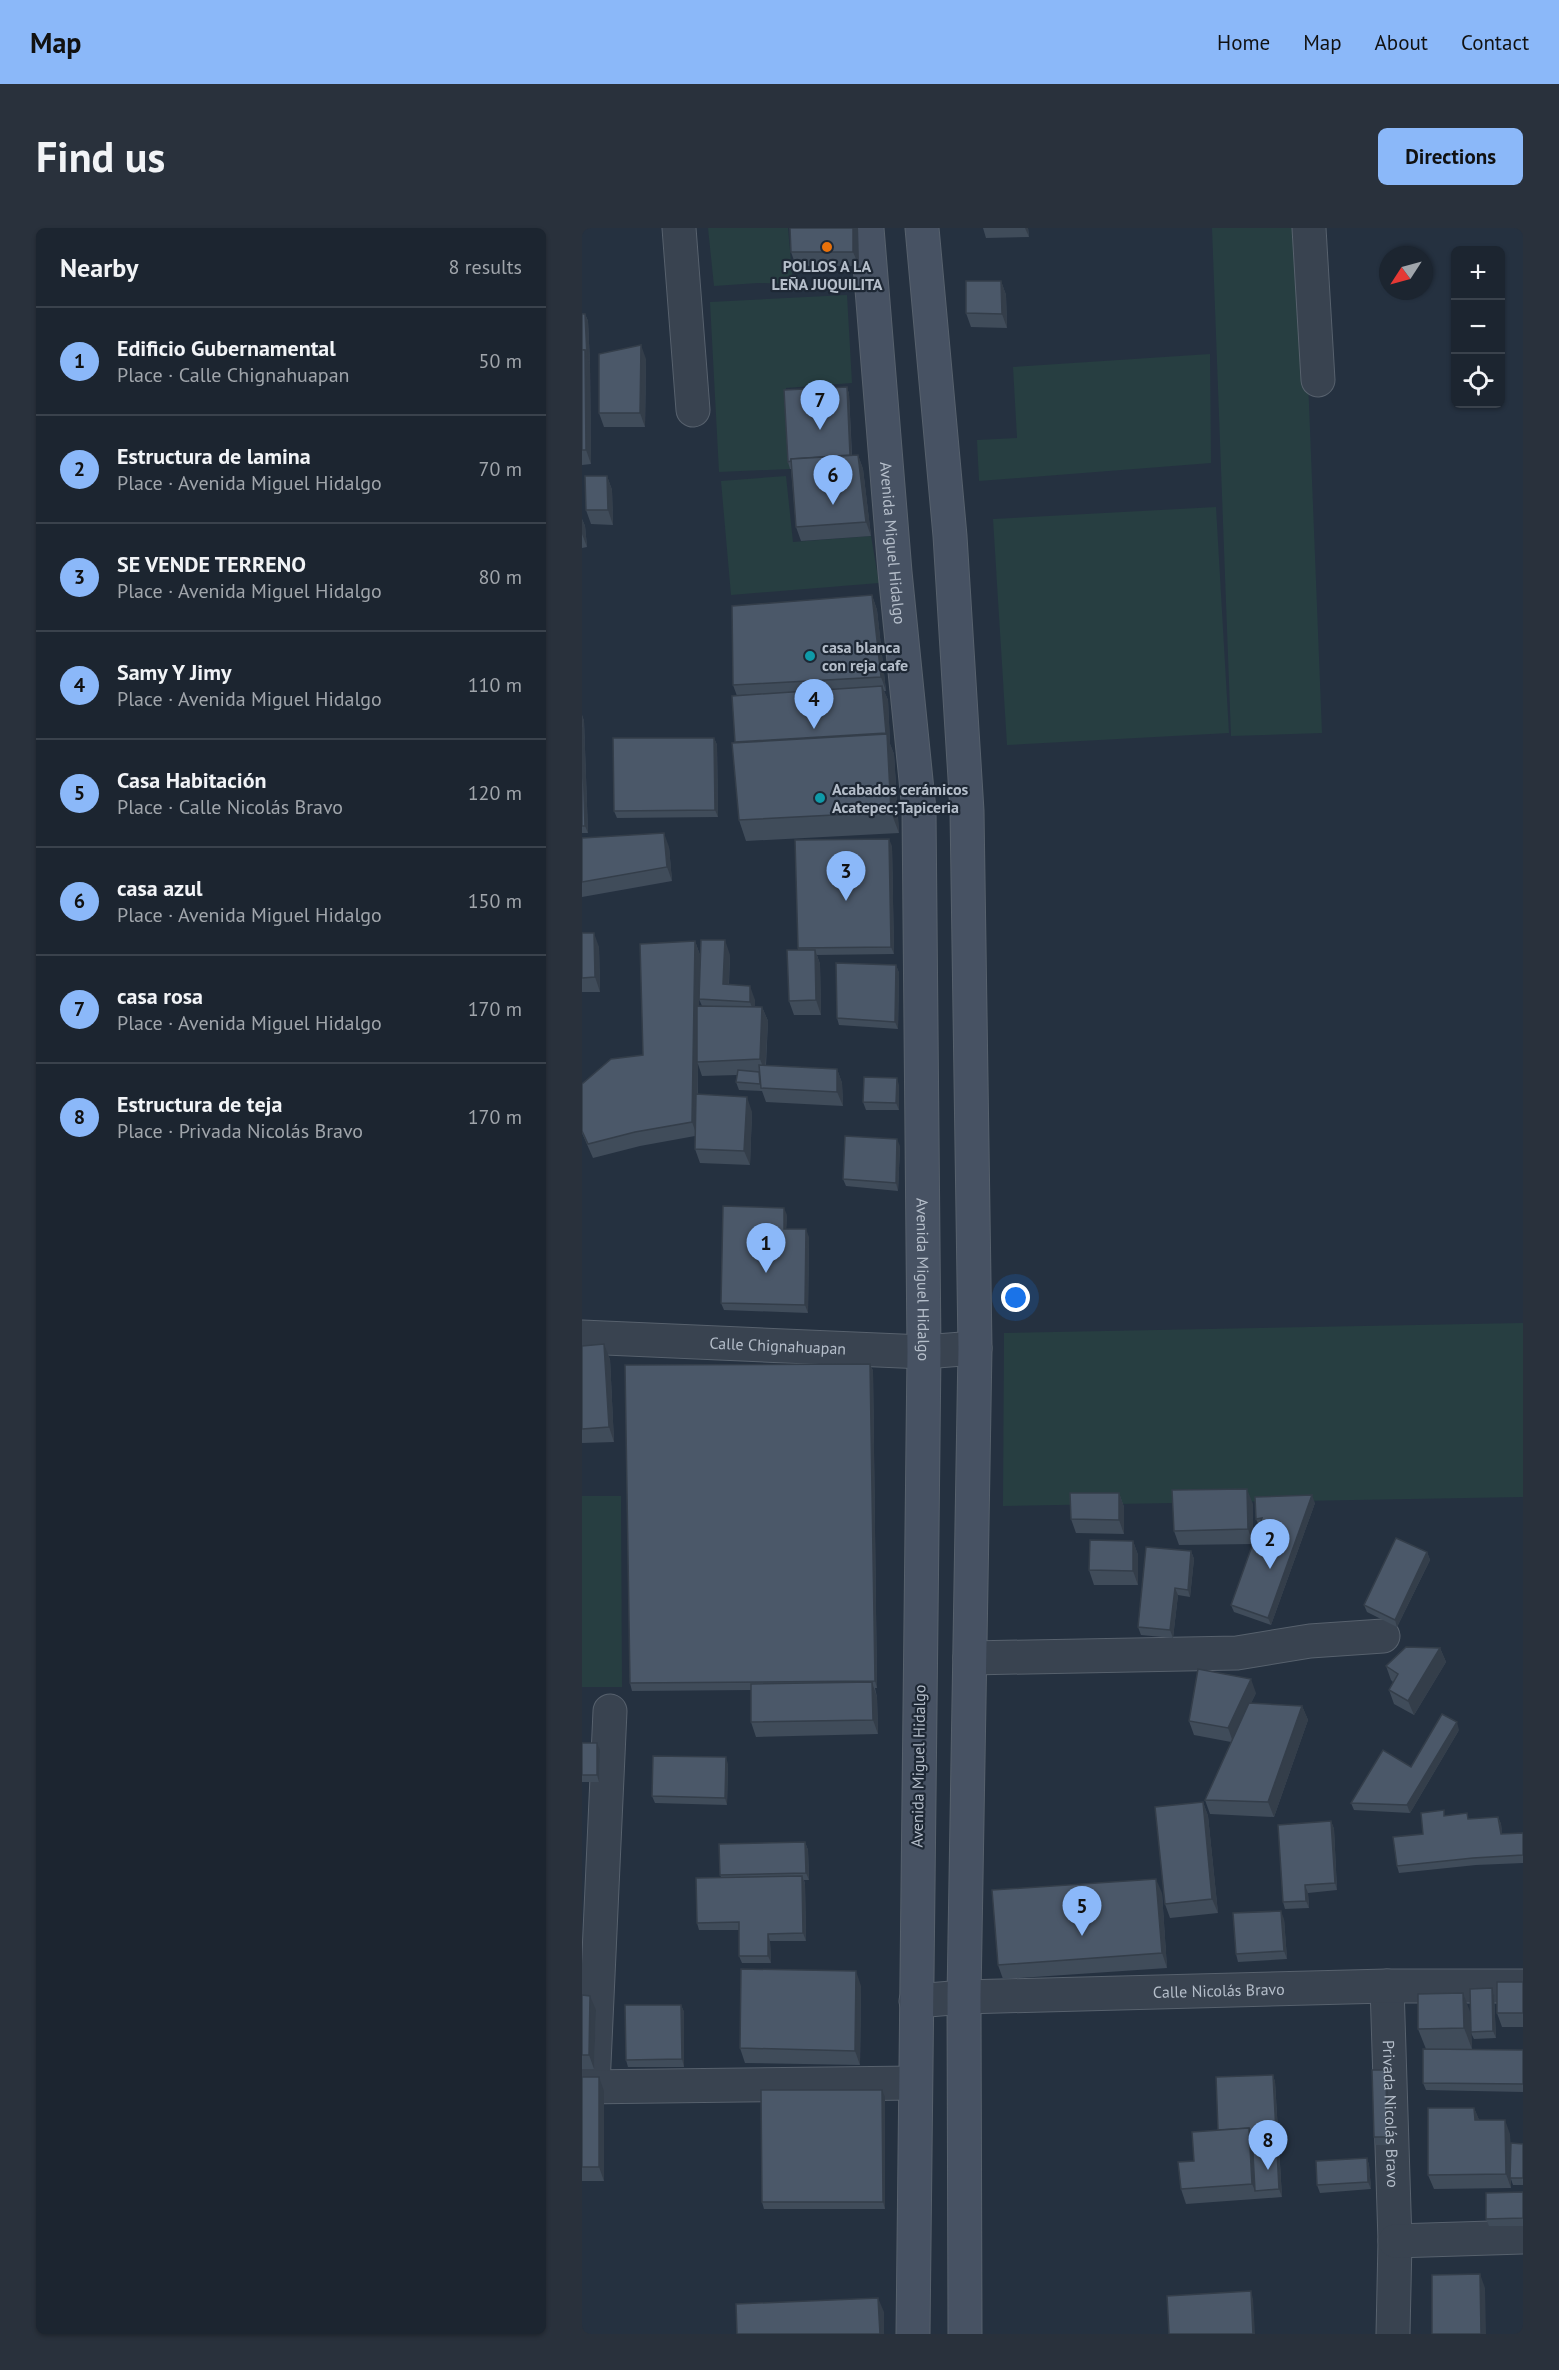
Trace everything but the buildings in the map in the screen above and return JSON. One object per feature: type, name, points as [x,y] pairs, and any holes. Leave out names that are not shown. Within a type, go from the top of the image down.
[{"type":"main road","name":"Avenida Miguel Hidalgo","points":[[867,228],[895,572],[919,810],[924,1352],[913,2334]]},
{"type":"main road","points":[[922,228],[950,536],[967,811],[975,1347],[964,1997],[965,2334]]},
{"type":"main road","points":[[913,2293],[966,2292]]},
{"type":"street","points":[[679,228],[693,410]]},
{"type":"street","points":[[1309,228],[1318,380]]},
{"type":"street","name":"Calle Chignahuapan","points":[[582,1337],[924,1352],[975,1347]]},
{"type":"street","points":[[970,1659],[1238,1653],[1310,1641],[1383,1636]]},
{"type":"street","points":[[610,1712],[588,2086],[915,2083]]},
{"type":"street","name":"Calle Nicolás Bravo","points":[[916,2001],[964,1997],[1387,1986],[1523,1986]]},
{"type":"street","name":"Privada Nicolás Bravo","points":[[1387,1986],[1395,2241],[1393,2334]]},
{"type":"street","points":[[1395,2241],[1523,2237]]},
{"type":"green space","points":[[708,228],[788,228],[793,284],[758,283],[714,286]]},
{"type":"green space","points":[[1212,228],[1302,228],[1322,733],[1231,736]]},
{"type":"green space","points":[[847,295],[852,383],[786,388],[790,469],[719,472],[710,302]]},
{"type":"green space","points":[[1210,354],[1211,463],[979,481],[977,440],[1017,438],[1013,367]]},
{"type":"green space","points":[[786,476],[793,542],[871,536],[879,583],[731,595],[721,481]]},
{"type":"green space","points":[[1216,507],[1229,733],[1007,745],[993,519]]},
{"type":"green space","points":[[1523,1323],[1523,1497],[1003,1506],[1004,1333]]},
{"type":"green space","points":[[582,1496],[621,1496],[622,1687],[582,1687]]},
{"type":"place","name":"POLLOS A LA LEÑA JUQUILITA","points":[[827,247]]},
{"type":"place","name":"casa rosa","points":[[820,430]]},
{"type":"place","name":"casa azul","points":[[833,505]]},
{"type":"place","name":"casa blanca con reja cafe","points":[[810,656]]},
{"type":"place","name":"Samy Y Jimy","points":[[814,729]]},
{"type":"place","name":"Acabados cerámicos Acatepec;Tapiceria","points":[[820,798]]},
{"type":"place","name":"SE VENDE TERRENO","points":[[846,901]]},
{"type":"place","name":"Edificio Gubernamental","points":[[766,1273]]},
{"type":"place","name":"Estructura de lamina","points":[[1270,1569]]},
{"type":"place","name":"Casa Habitación","points":[[1082,1936]]},
{"type":"place","name":"Estructura de teja","points":[[1268,2170]]}]
